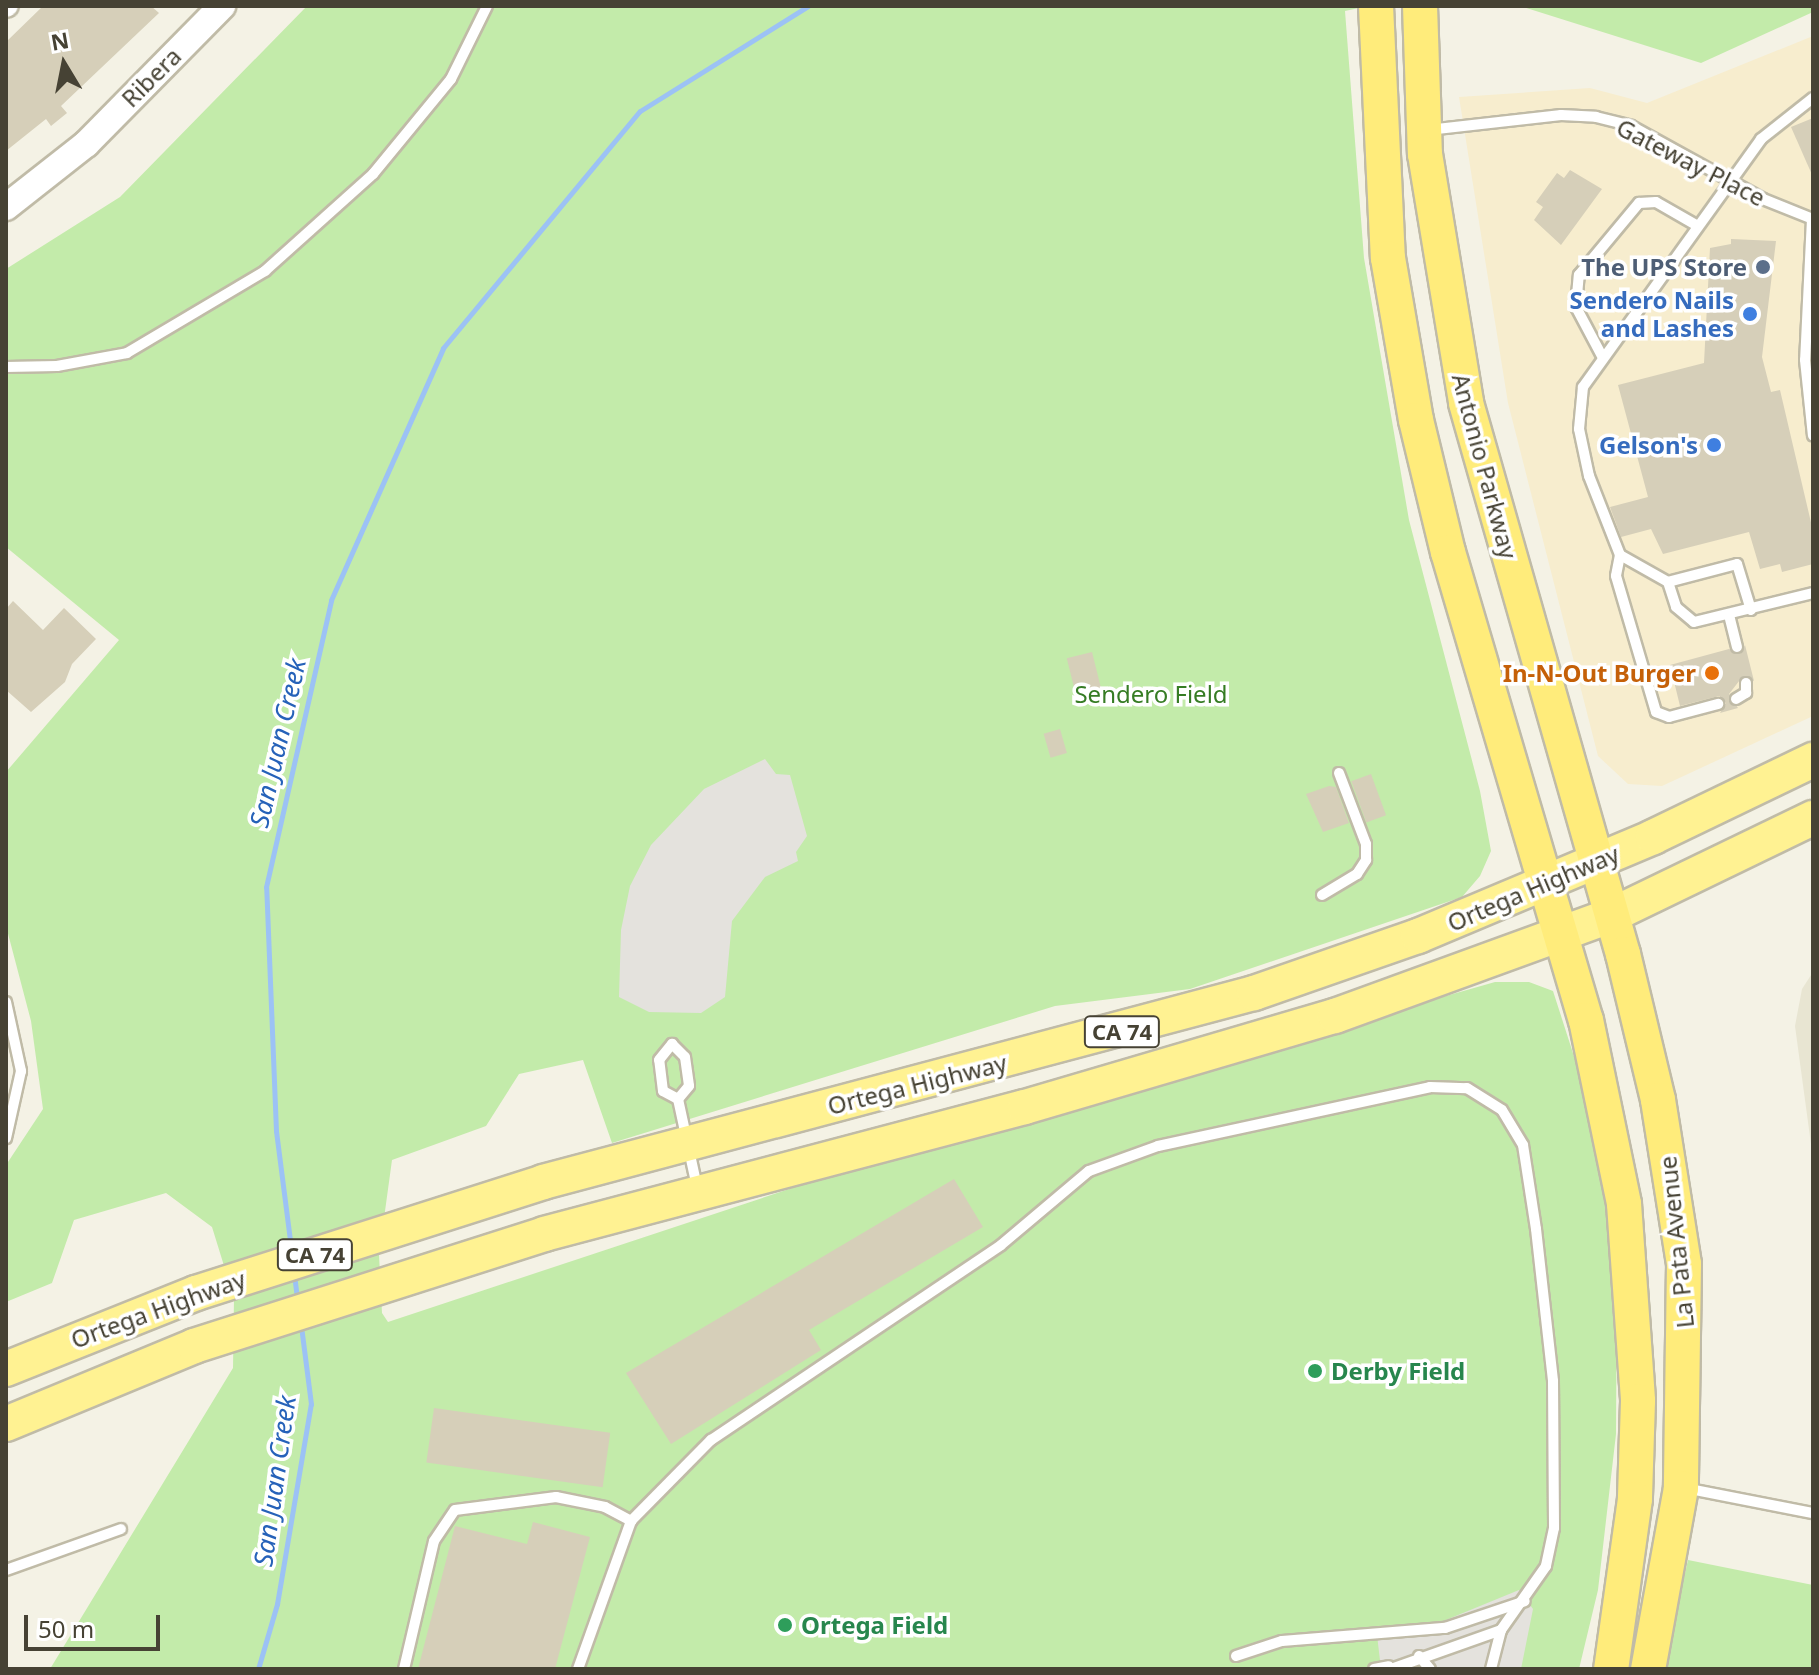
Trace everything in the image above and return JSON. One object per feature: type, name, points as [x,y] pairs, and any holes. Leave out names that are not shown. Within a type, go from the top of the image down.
[{"type":"highway","points":[[1376,6],[1388,258],[1416,420],[1544,884]]},
{"type":"highway","name":"Antonio Parkway","points":[[1420,6],[1423,130],[1437,249],[1466,403],[1612,915]]},
{"type":"highway","points":[[1376,55],[1388,87],[1423,130]]},
{"type":"highway","name":"La Pata Avenue","points":[[1544,884],[1607,1104],[1624,1204],[1638,1401],[1635,1499],[1611,1669]]},
{"type":"highway","name":"La Pata Avenue","points":[[1612,915],[1658,1100],[1684,1264],[1681,1488],[1648,1669]]},
{"type":"highway","points":[[1638,1401],[1655,1426],[1664,1483],[1681,1488]]},
{"type":"main road","name":"Ortega Highway","points":[[6,1369],[196,1293],[433,1218],[688,1143],[1254,993],[1544,884],[1813,760]]},
{"type":"main road","name":"Ortega Highway","points":[[6,1424],[194,1346],[405,1279],[697,1190],[1211,1056],[1612,915],[1813,818]]},
{"type":"street","name":"Ribera","points":[[6,207],[86,144],[222,6]]},
{"type":"lane","points":[[6,367],[57,366],[127,353],[265,271],[373,174],[451,79],[487,6]]},
{"type":"lane","points":[[1813,98],[1773,126],[1696,225],[1583,387],[1579,429],[1600,516],[1620,555],[1668,582],[1676,607],[1694,622],[1813,593]]},
{"type":"lane","name":"Gateway Place","points":[[1423,130],[1561,115],[1596,117],[1631,126],[1730,180],[1813,219]]},
{"type":"lane","points":[[1603,358],[1576,307],[1579,275],[1639,203],[1656,202],[1696,225]]},
{"type":"lane","points":[[1813,219],[1805,360],[1813,436]]},
{"type":"lane","points":[[1620,555],[1616,576],[1656,712],[1669,717],[1718,704]]},
{"type":"lane","points":[[1668,582],[1737,564],[1751,610]]},
{"type":"lane","points":[[1729,615],[1737,647]]},
{"type":"lane","points":[[1736,699],[1746,693],[1746,683]]},
{"type":"lane","points":[[1322,895],[1357,874],[1366,860],[1366,844],[1339,773]]},
{"type":"lane","points":[[6,1002],[21,1071],[6,1138]]},
{"type":"lane","points":[[678,1099],[689,1086],[685,1057],[672,1044],[659,1060],[663,1091],[678,1099],[697,1190]]},
{"type":"lane","points":[[578,1669],[631,1521],[711,1440],[1001,1245],[1089,1171],[1158,1146],[1430,1087],[1467,1088],[1502,1110],[1523,1145],[1536,1229],[1557,1456],[1554,1528],[1546,1566],[1527,1601],[1501,1630],[1491,1669]]},
{"type":"lane","points":[[1681,1488],[1813,1513]]},
{"type":"lane","points":[[404,1669],[434,1541],[455,1510],[556,1497],[605,1507],[631,1521]]},
{"type":"lane","points":[[6,1570],[121,1529]]},
{"type":"lane","points":[[1236,1656],[1282,1641],[1445,1628],[1527,1601]]},
{"type":"lane","points":[[1374,1669],[1390,1668],[1501,1630]]},
{"type":"lane","points":[[1419,1656],[1430,1669]]},
{"type":"shaded area","points":[[1813,36],[1813,716],[1662,786],[1628,784],[1598,756],[1508,403],[1459,97],[1590,88],[1647,103]]},
{"type":"shaded area","points":[[765,759],[776,774],[790,775],[807,836],[796,852],[798,861],[765,877],[732,921],[725,997],[701,1013],[649,1012],[619,997],[621,930],[630,886],[651,845],[704,789]]},
{"type":"shaded area","points":[[1813,972],[1813,1159],[1795,1026],[1802,989]]},
{"type":"shaded area","points":[[1519,1590],[1533,1609],[1521,1669],[1381,1669],[1377,1635],[1441,1622]]},
{"type":"green space","name":"Sendero Field","points":[[307,6],[1368,6],[1345,11],[1364,258],[1409,520],[1480,791],[1491,851],[1480,876],[1462,897],[1190,989],[1055,1006],[612,1143],[583,1060],[519,1074],[486,1126],[392,1160],[379,1255],[382,1313],[388,1322],[916,1147],[1495,982],[1529,982],[1553,991],[1581,1078],[1617,1266],[1616,1434],[1598,1590],[1579,1669],[50,1669],[233,1368],[234,1298],[212,1227],[166,1193],[74,1220],[52,1283],[6,1302],[6,1165],[43,1109],[31,1021],[6,926],[6,772],[119,640],[6,547],[6,269],[120,197]]},
{"type":"green space","points":[[1520,6],[1813,6],[1813,12],[1701,63]]},
{"type":"green space","points":[[1688,1560],[1813,1585],[1813,1669],[1663,1669]]},
{"type":"building","points":[[43,6],[151,6],[159,13],[61,106],[67,113],[51,126],[46,119],[6,151],[6,42]]},
{"type":"building","points":[[1813,118],[1813,177],[1791,127]]},
{"type":"building","points":[[1570,170],[1602,189],[1561,245],[1534,220],[1543,207],[1536,202],[1557,173],[1564,178]]},
{"type":"building","name":"Gelson's","points":[[1731,239],[1776,241],[1762,357],[1771,392],[1780,390],[1813,531],[1813,564],[1782,572],[1780,564],[1760,569],[1749,532],[1663,554],[1651,529],[1621,537],[1610,507],[1648,497],[1618,385],[1704,363],[1710,248],[1731,244]]},
{"type":"building","points":[[13,601],[43,630],[64,608],[96,639],[72,664],[65,682],[31,712],[6,690],[6,609]]},
{"type":"building","name":"In-N-Out Burger","points":[[1745,645],[1754,681],[1743,676],[1729,694],[1738,708],[1720,713],[1726,703],[1719,696],[1680,706],[1670,665],[1729,649],[1740,654]]},
{"type":"building","points":[[1092,652],[1101,689],[1076,695],[1067,658]]},
{"type":"building","points":[[1060,729],[1067,753],[1051,758],[1044,734]]},
{"type":"building","points":[[1371,774],[1386,815],[1366,823],[1351,781]]},
{"type":"building","points":[[1329,786],[1336,787],[1349,823],[1323,832],[1306,794]]},
{"type":"building","points":[[954,1179],[983,1227],[809,1330],[821,1350],[671,1444],[626,1373]]},
{"type":"building","points":[[434,1408],[610,1433],[603,1487],[426,1462]]},
{"type":"building","points":[[533,1522],[590,1537],[555,1669],[418,1669],[455,1526],[527,1544]]},
{"type":"waterway","name":"San Juan Creek","points":[[291,1248],[276,1131],[266,887],[331,600],[443,348],[640,111],[808,6]]},
{"type":"waterway","name":"San Juan Creek","points":[[294,1274],[297,1300]]},
{"type":"waterway","name":"San Juan Creek","points":[[258,1669],[277,1604],[311,1404],[301,1326]]},
{"type":"place","name":"The UPS Store","points":[[1763,267]]},
{"type":"place","name":"Sendero Nails and Lashes","points":[[1750,314]]},
{"type":"place","name":"Gelson's","points":[[1714,445]]},
{"type":"place","name":"In-N-Out Burger","points":[[1712,673]]},
{"type":"place","name":"Derby Field","points":[[1315,1371]]},
{"type":"place","name":"Ortega Field","points":[[785,1625]]}]
